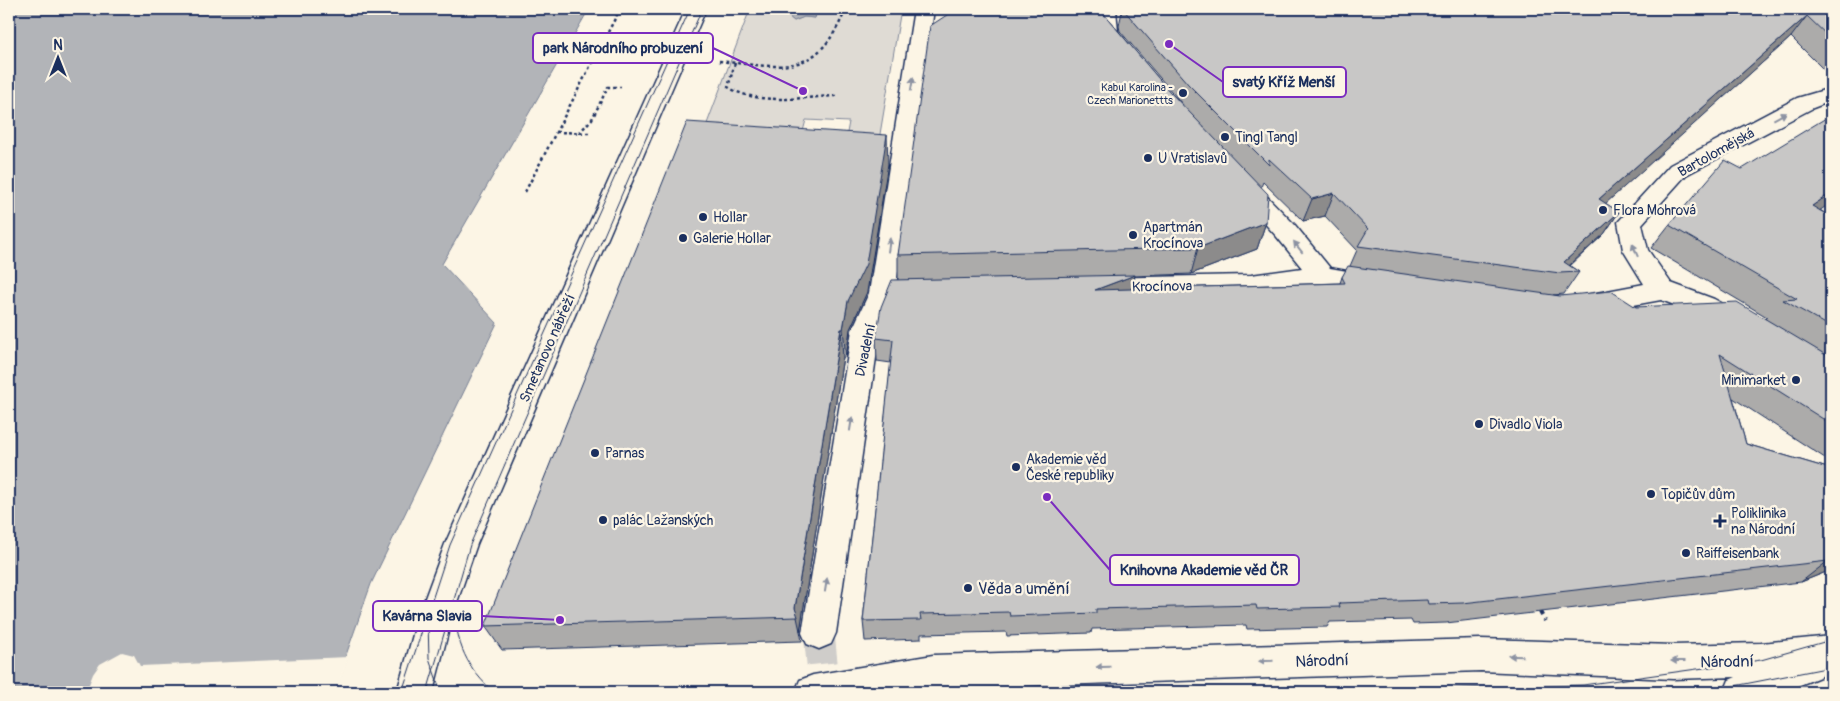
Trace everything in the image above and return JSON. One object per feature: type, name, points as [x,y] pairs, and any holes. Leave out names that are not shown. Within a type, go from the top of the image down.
[{"type":"street","name":"Smetanovo nábřeží","points":[[414,692],[435,617],[461,544],[696,9]]},
{"type":"street","points":[[1105,18],[1108,33],[1138,69]]},
{"type":"street","name":"Divadelní","points":[[819,633],[866,330],[894,293],[902,150],[928,22]]},
{"type":"street","name":"Bartolomějská","points":[[1662,290],[1635,252],[1630,235],[1630,222],[1678,170],[1805,103],[1831,94]]},
{"type":"street","points":[[1226,167],[1286,231],[1322,276]]},
{"type":"street","name":"Krocínova","points":[[1071,288],[1251,284],[1278,279],[1322,276],[1399,288]]},
{"type":"street","points":[[1559,306],[1584,304],[1662,290],[1705,306],[1757,335]]},
{"type":"street","name":"Národní","points":[[813,692],[933,672],[1481,655],[1673,662],[1760,660],[1831,653]]},
{"type":"street","name":"Národní","points":[[1742,692],[1831,653]]},
{"type":"path","points":[[525,192],[620,9]]},
{"type":"path","points":[[719,61],[782,66],[806,60],[826,47],[834,38],[846,9]]},
{"type":"path","points":[[735,63],[728,86],[745,95],[836,96]]},
{"type":"path","points":[[579,133],[592,119],[608,87],[622,87]]},
{"type":"path","points":[[556,132],[590,133]]},
{"type":"shaded area","points":[[9,9],[589,9],[442,264],[497,323],[371,584],[333,692],[9,692]]},
{"type":"shaded area","points":[[750,9],[778,9],[777,15],[788,16],[794,21],[804,17],[815,18],[817,11],[822,9],[901,9],[879,140],[846,138],[849,122],[806,120],[802,135],[705,129]]},
{"type":"shaded area","points":[[778,9],[822,9],[817,11],[815,18],[804,17],[794,21],[788,16],[776,16]]},
{"type":"pier","points":[[122,652],[134,655],[140,666],[348,657],[336,692],[9,692],[9,690],[88,687],[93,674],[100,664]]},
{"type":"building","points":[[956,9],[1102,9],[1103,13],[1170,92],[1268,194],[1266,222],[1198,248],[898,255],[930,26]]},
{"type":"building","points":[[1123,9],[1831,9],[1831,39],[1807,16],[1599,199],[1619,212],[1564,262],[1579,272],[1560,273],[1358,246],[1368,229],[1334,193],[1312,199],[1269,159],[1269,165],[1188,84]]},
{"type":"building","points":[[1831,115],[1831,193],[1812,206],[1831,217],[1831,327],[1783,300],[1797,299],[1669,225],[1725,160],[1742,169]]},
{"type":"building","points":[[687,122],[887,135],[866,264],[848,301],[843,329],[841,329],[795,608],[798,617],[485,626]]},
{"type":"building","points":[[1348,266],[1560,296],[1611,291],[1636,307],[1737,302],[1831,358],[1831,424],[1720,354],[1746,444],[1831,469],[1831,560],[1463,603],[1428,604],[1427,600],[1339,603],[1340,607],[1257,609],[1256,605],[1096,609],[1096,613],[1010,616],[1009,612],[920,614],[921,620],[863,621],[893,340],[876,338],[881,307],[892,280],[1135,275],[1095,290],[1345,283],[1342,277]]},
{"type":"tunnel","points":[[819,633],[825,692]]},
{"type":"tram line","points":[[402,692],[450,545],[690,9]]},
{"type":"tram line","points":[[433,670],[470,545],[702,9]]},
{"type":"tram line","points":[[456,607],[457,632],[464,654],[477,674],[494,692]]},
{"type":"tram line","points":[[428,622],[429,658],[433,670]]},
{"type":"tram line","points":[[1334,692],[1583,685],[1761,660],[1831,640]]},
{"type":"tram line","points":[[1704,692],[1831,667]]},
{"type":"tram line","points":[[427,692],[433,670]]},
{"type":"tram line","points":[[433,670],[441,692]]},
{"type":"place","name":"svatý Kříž Menší","points":[[1169,44]]},
{"type":"place","name":"park Národního probuzení","points":[[803,91]]},
{"type":"place","name":"Kabul Karolina - Czech Marionettts","points":[[1183,93]]},
{"type":"place","name":"Tingl Tangl","points":[[1225,137]]},
{"type":"place","name":"U Vratislavů","points":[[1148,158]]},
{"type":"place","name":"Flora Mohrová","points":[[1603,210]]},
{"type":"place","name":"Hollar","points":[[703,217]]},
{"type":"place","name":"Apartmán Krocínova","points":[[1133,235]]},
{"type":"place","name":"Galerie Hollar","points":[[683,238]]},
{"type":"place","name":"Minimarket","points":[[1796,380]]},
{"type":"place","name":"Divadlo Viola","points":[[1479,424]]},
{"type":"place","name":"Parnas","points":[[595,453]]},
{"type":"place","name":"Akademie věd České republiky","points":[[1016,467]]},
{"type":"place","name":"Topičův dům","points":[[1651,494]]},
{"type":"place","name":"Knihovna Akademie věd ČR","points":[[1047,497]]},
{"type":"place","name":"palác Lažanských","points":[[603,520]]},
{"type":"place","name":"Poliklinika na Národní","points":[[1720,521]]},
{"type":"place","name":"Raiffeisenbank","points":[[1686,553]]},
{"type":"place","name":"Věda a umění","points":[[968,588]]},
{"type":"place","name":"Kavárna Slavia","points":[[560,620]]}]
